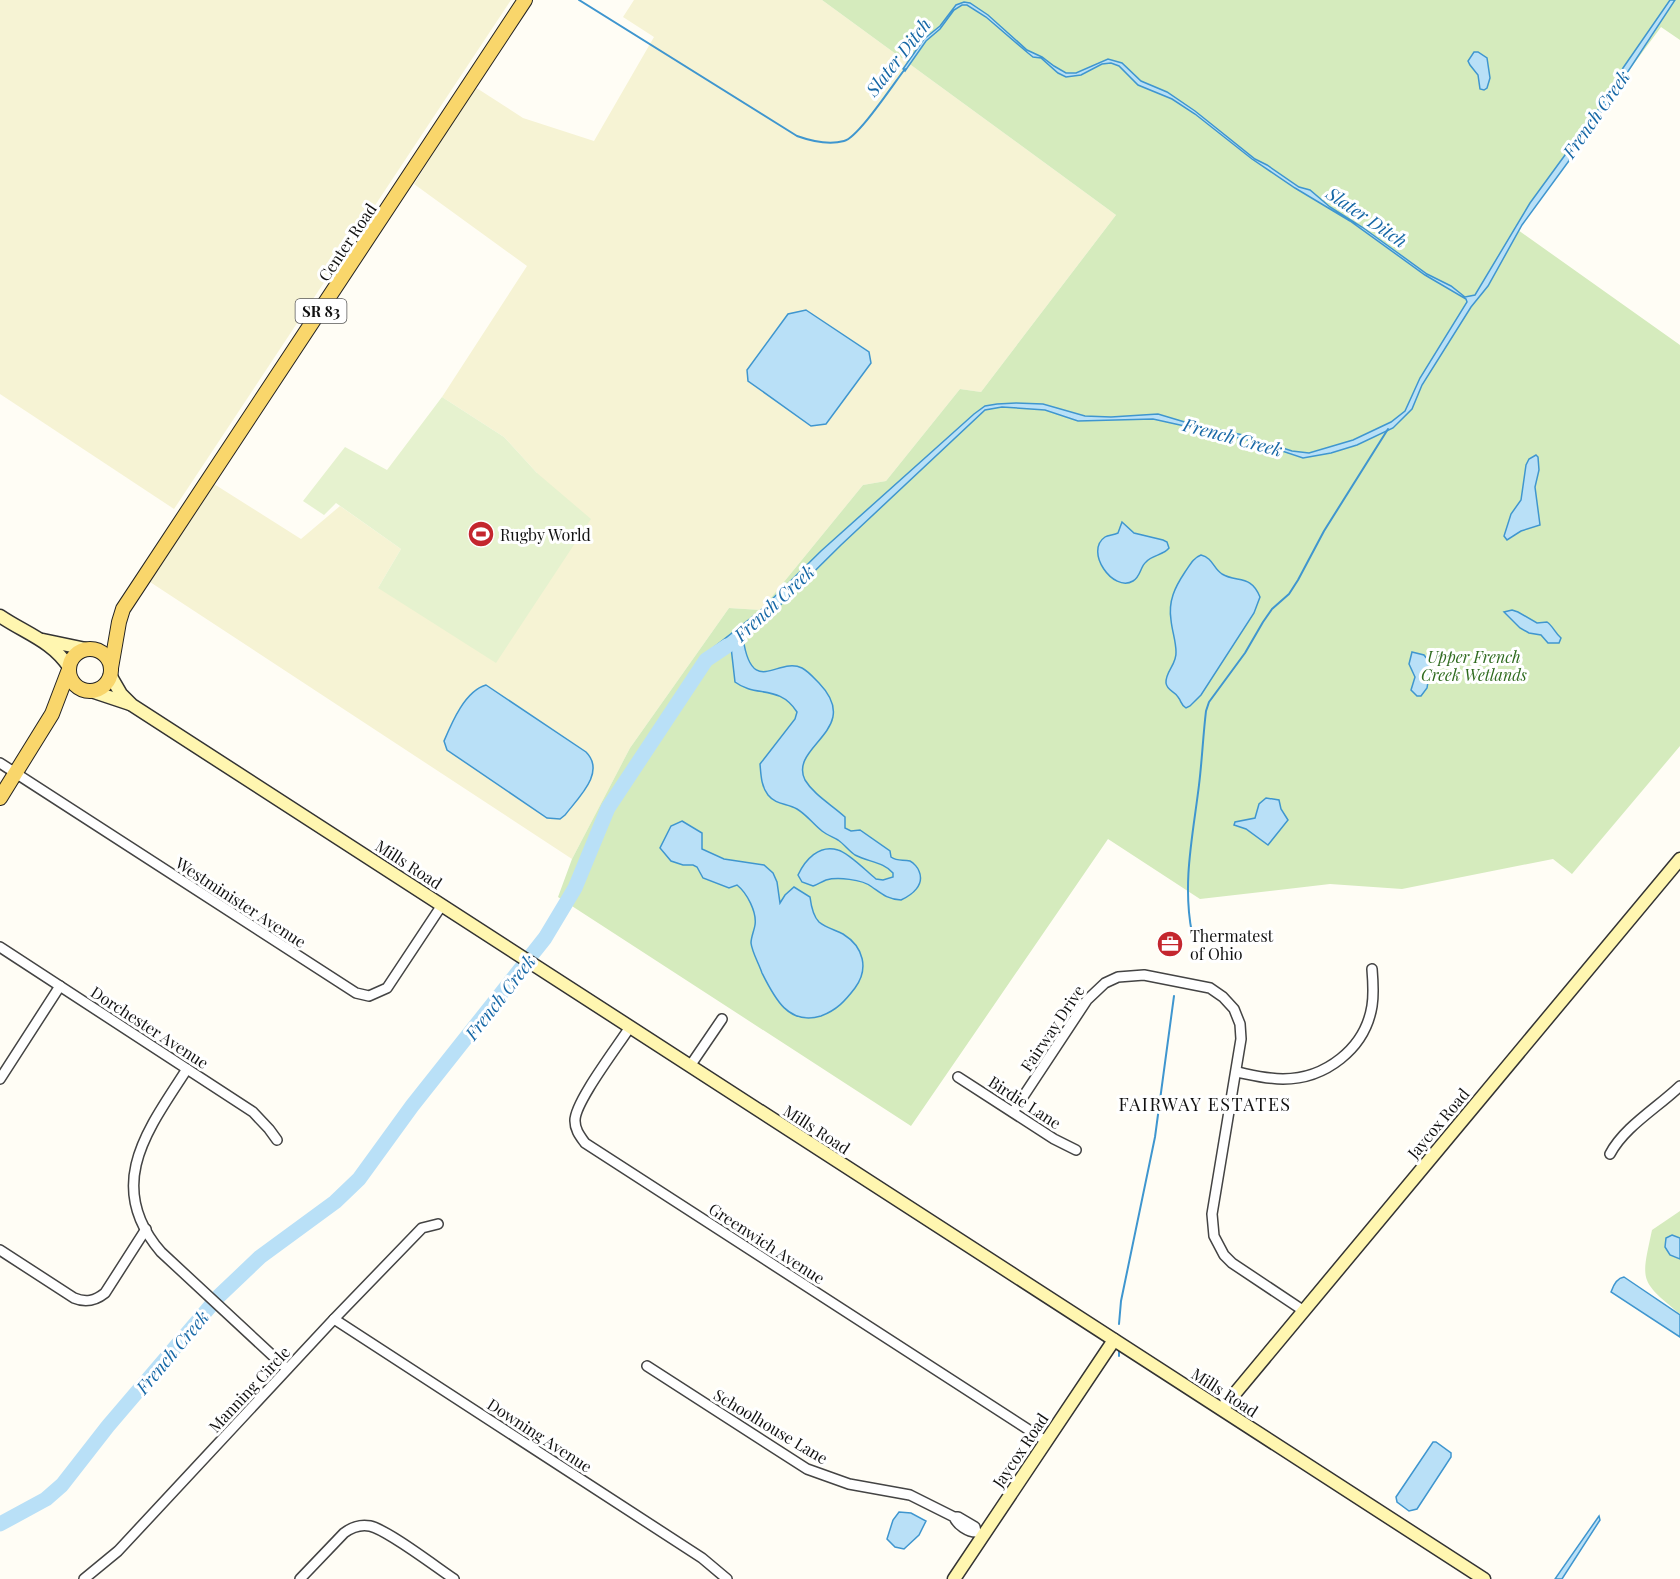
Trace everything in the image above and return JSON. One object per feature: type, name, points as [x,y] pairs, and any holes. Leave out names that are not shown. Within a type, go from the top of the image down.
[{"type":"main road","name":"Center Road","points":[[111,671],[123,609],[525,0]]},
{"type":"main road","name":"Center Road","points":[[89,649],[106,638],[119,622]]},
{"type":"main road","points":[[0,798],[52,714],[74,656],[89,649],[105,655],[111,671],[104,686],[69,698],[52,714]]},
{"type":"main road","points":[[69,670],[74,684],[88,691]]},
{"type":"street","points":[[0,616],[42,640],[59,654],[69,670]]},
{"type":"street","points":[[42,640],[89,649]]},
{"type":"street","name":"Mills Road","points":[[111,671],[118,691],[132,705],[1484,1579]]},
{"type":"street","name":"Mills Road","points":[[88,691],[132,705]]},
{"type":"street","name":"Westminister Avenue","points":[[0,763],[356,993],[369,996],[387,988],[442,905]]},
{"type":"street","name":"Jaycox Road","points":[[1222,1409],[1680,859]]},
{"type":"street","name":"Dorchester Avenue","points":[[0,947],[253,1112],[277,1140]]},
{"type":"street","points":[[1237,1072],[1278,1079],[1299,1077],[1322,1070],[1342,1058],[1360,1037],[1369,1018],[1373,1004],[1372,969]]},
{"type":"street","name":"Fairway Drive","points":[[1013,1112],[1092,994],[1111,979],[1128,975],[1144,975],[1204,986],[1223,997],[1234,1010],[1240,1024],[1241,1047],[1212,1214],[1214,1236],[1227,1259],[1304,1311]]},
{"type":"street","points":[[0,1079],[60,986]]},
{"type":"street","points":[[690,1066],[722,1019]]},
{"type":"street","name":"Greenwich Avenue","points":[[630,1027],[579,1106],[575,1121],[580,1137],[585,1143],[1046,1441]]},
{"type":"street","points":[[187,1069],[151,1126],[139,1151],[135,1168],[134,1192],[146,1230],[161,1252],[287,1369]]},
{"type":"street","name":"Birdie Lane","points":[[958,1077],[1054,1139],[1076,1150]]},
{"type":"street","points":[[1610,1154],[1620,1136],[1680,1086]]},
{"type":"street","name":"Manning Circle","points":[[84,1579],[118,1551],[422,1228],[438,1224]]},
{"type":"street","points":[[0,1250],[74,1298],[87,1301],[105,1293],[146,1230]]},
{"type":"street","name":"Downing Avenue","points":[[334,1319],[702,1558],[727,1579]]},
{"type":"street","name":"Jaycox Road","points":[[954,1579],[979,1534],[1046,1441],[1114,1340]]},
{"type":"street","name":"Schoolhouse Lane","points":[[647,1366],[814,1473],[849,1484],[910,1495],[954,1517],[956,1522],[971,1532],[979,1534]]},
{"type":"street","points":[[300,1579],[344,1533],[363,1525],[380,1529],[454,1579]]},
{"type":"shaded area","points":[[0,0],[511,0],[174,509],[0,394]]},
{"type":"shaded area","points":[[634,0],[822,0],[1116,215],[981,392],[960,389],[886,481],[863,485],[761,610],[729,608],[630,748],[572,859],[150,582],[214,484],[301,539],[340,506],[401,549],[378,588],[537,473],[504,437],[442,397],[527,266],[414,184],[475,87],[523,118],[594,141],[654,37],[623,17]]},
{"type":"green space","name":"Upper French Creek Wetlands","points":[[822,0],[1680,0],[1680,40],[1661,27],[1613,92],[1518,230],[1680,345],[1680,746],[1572,874],[1553,859],[1402,889],[1330,884],[1200,899],[1108,839],[911,1126],[558,897],[572,859],[630,748],[729,608],[761,610],[863,485],[886,481],[960,389],[981,392],[1116,215]]},
{"type":"green space","name":"Rugby World","points":[[442,397],[504,437],[537,473],[591,519],[496,663],[378,588],[401,549],[336,503],[324,515],[303,501],[345,447],[387,470]]},
{"type":"green space","points":[[1680,1211],[1680,1314],[1650,1286],[1645,1270],[1652,1230]]},
{"type":"water","points":[[1670,0],[1675,0],[1571,158],[1522,225],[1488,286],[1471,307],[1422,385],[1412,409],[1393,428],[1357,445],[1303,458],[1252,441],[1153,419],[1078,421],[1045,410],[1002,407],[985,410],[841,545],[755,630],[743,638],[747,656],[753,667],[759,671],[793,666],[802,668],[819,683],[831,699],[833,713],[830,725],[806,757],[803,768],[805,780],[818,795],[845,817],[845,828],[851,831],[860,830],[890,851],[894,859],[911,862],[918,868],[920,876],[916,889],[901,900],[888,897],[868,884],[856,880],[831,879],[813,886],[802,882],[798,875],[805,864],[819,851],[825,849],[842,852],[876,879],[883,880],[893,877],[893,873],[880,864],[855,855],[838,840],[822,831],[801,811],[774,801],[768,795],[763,784],[760,764],[795,719],[797,712],[790,703],[775,694],[751,690],[735,682],[731,647],[713,659],[708,652],[761,610],[821,551],[974,414],[985,406],[1016,403],[1043,404],[1085,416],[1158,414],[1243,435],[1292,451],[1309,453],[1353,440],[1391,422],[1405,411],[1420,378],[1467,302],[1466,299],[1425,275],[1350,221],[1252,159],[1195,114],[1172,99],[1138,85],[1119,66],[1111,63],[1102,64],[1081,75],[1066,77],[1041,58],[1033,57],[986,17],[967,5],[962,5],[954,10],[940,29],[926,41],[905,71],[903,69],[924,39],[940,26],[956,5],[964,2],[970,3],[988,15],[1027,50],[1042,57],[1066,73],[1076,73],[1108,59],[1122,63],[1141,81],[1167,92],[1195,111],[1255,159],[1299,187],[1310,190],[1330,207],[1427,274],[1451,286],[1465,297],[1475,295],[1530,203],[1611,92],[1623,68]]},
{"type":"water","points":[[1474,52],[1487,58],[1490,78],[1484,90],[1480,89],[1478,75],[1468,61]]},
{"type":"water","points":[[806,310],[869,352],[871,363],[826,424],[811,426],[748,381],[747,370],[788,314]]},
{"type":"water","points":[[1536,455],[1539,470],[1535,487],[1540,525],[1521,531],[1507,540],[1504,536],[1511,514],[1521,500],[1526,465],[1529,459]]},
{"type":"water","points":[[1122,522],[1134,533],[1167,542],[1169,548],[1144,564],[1136,579],[1125,583],[1117,581],[1104,569],[1099,560],[1098,551],[1099,543],[1105,537],[1118,533]]},
{"type":"water","points":[[1201,555],[1208,558],[1222,574],[1248,582],[1260,597],[1254,613],[1201,695],[1186,708],[1166,683],[1167,675],[1176,656],[1171,607],[1173,594],[1181,578],[1192,562]]},
{"type":"water","points":[[1512,610],[1537,623],[1547,622],[1561,638],[1559,643],[1548,643],[1541,635],[1529,633],[1520,628],[1504,612]]},
{"type":"water","points":[[1412,652],[1424,655],[1431,664],[1427,688],[1421,696],[1417,696],[1411,690],[1415,677],[1409,664]]},
{"type":"water","points":[[486,685],[586,752],[591,760],[592,776],[588,784],[560,819],[547,818],[447,750],[444,741],[460,708],[478,688]]},
{"type":"water","points":[[1266,798],[1279,800],[1281,809],[1288,820],[1268,845],[1246,829],[1234,825],[1235,822],[1255,818],[1259,804]]},
{"type":"water","points":[[682,821],[702,833],[702,849],[724,859],[764,865],[773,873],[777,882],[780,903],[794,887],[810,897],[817,920],[843,934],[856,945],[862,959],[862,973],[855,988],[840,1005],[827,1014],[809,1018],[791,1013],[777,1000],[762,973],[753,950],[751,938],[755,920],[744,893],[737,885],[729,888],[703,878],[697,867],[693,865],[671,861],[660,848],[671,826]]},
{"type":"water","points":[[1672,1235],[1680,1238],[1680,1259],[1670,1255],[1665,1247],[1666,1238]]},
{"type":"water","points":[[1624,1277],[1680,1315],[1680,1337],[1611,1292],[1617,1281]]},
{"type":"water","points":[[1433,1442],[1451,1453],[1451,1457],[1417,1509],[1409,1511],[1397,1502],[1396,1497]]},
{"type":"water","points":[[899,1512],[911,1513],[926,1521],[919,1535],[904,1549],[895,1547],[887,1539],[893,1520]]},
{"type":"water","points":[[1599,1516],[1600,1520],[1562,1579],[1555,1579]]},
{"type":"waterway","name":"Slater Ditch","points":[[579,0],[797,136],[814,141],[838,142],[850,138],[867,121],[905,69]]},
{"type":"waterway","points":[[1192,933],[1188,896],[1189,859],[1206,711],[1209,702],[1245,653],[1272,609],[1289,594],[1324,531],[1388,429]]},
{"type":"waterway","name":"French Creek","points":[[0,1524],[46,1499],[62,1485],[108,1426],[219,1296],[260,1257],[335,1202],[359,1179],[412,1106],[545,938],[575,888],[608,808],[706,660],[727,646]]},
{"type":"waterway","points":[[1119,1324],[1121,1301],[1155,1137],[1174,996]]},
{"type":"waterway","points":[[1119,1351],[1119,1356]]},
{"type":"place","name":"Rugby World","points":[[481,534]]},
{"type":"place","name":"Thermatest of Ohio","points":[[1170,944]]},
{"type":"district","name":"FAIRWAY ESTATES","points":[[1205,1104]]}]
